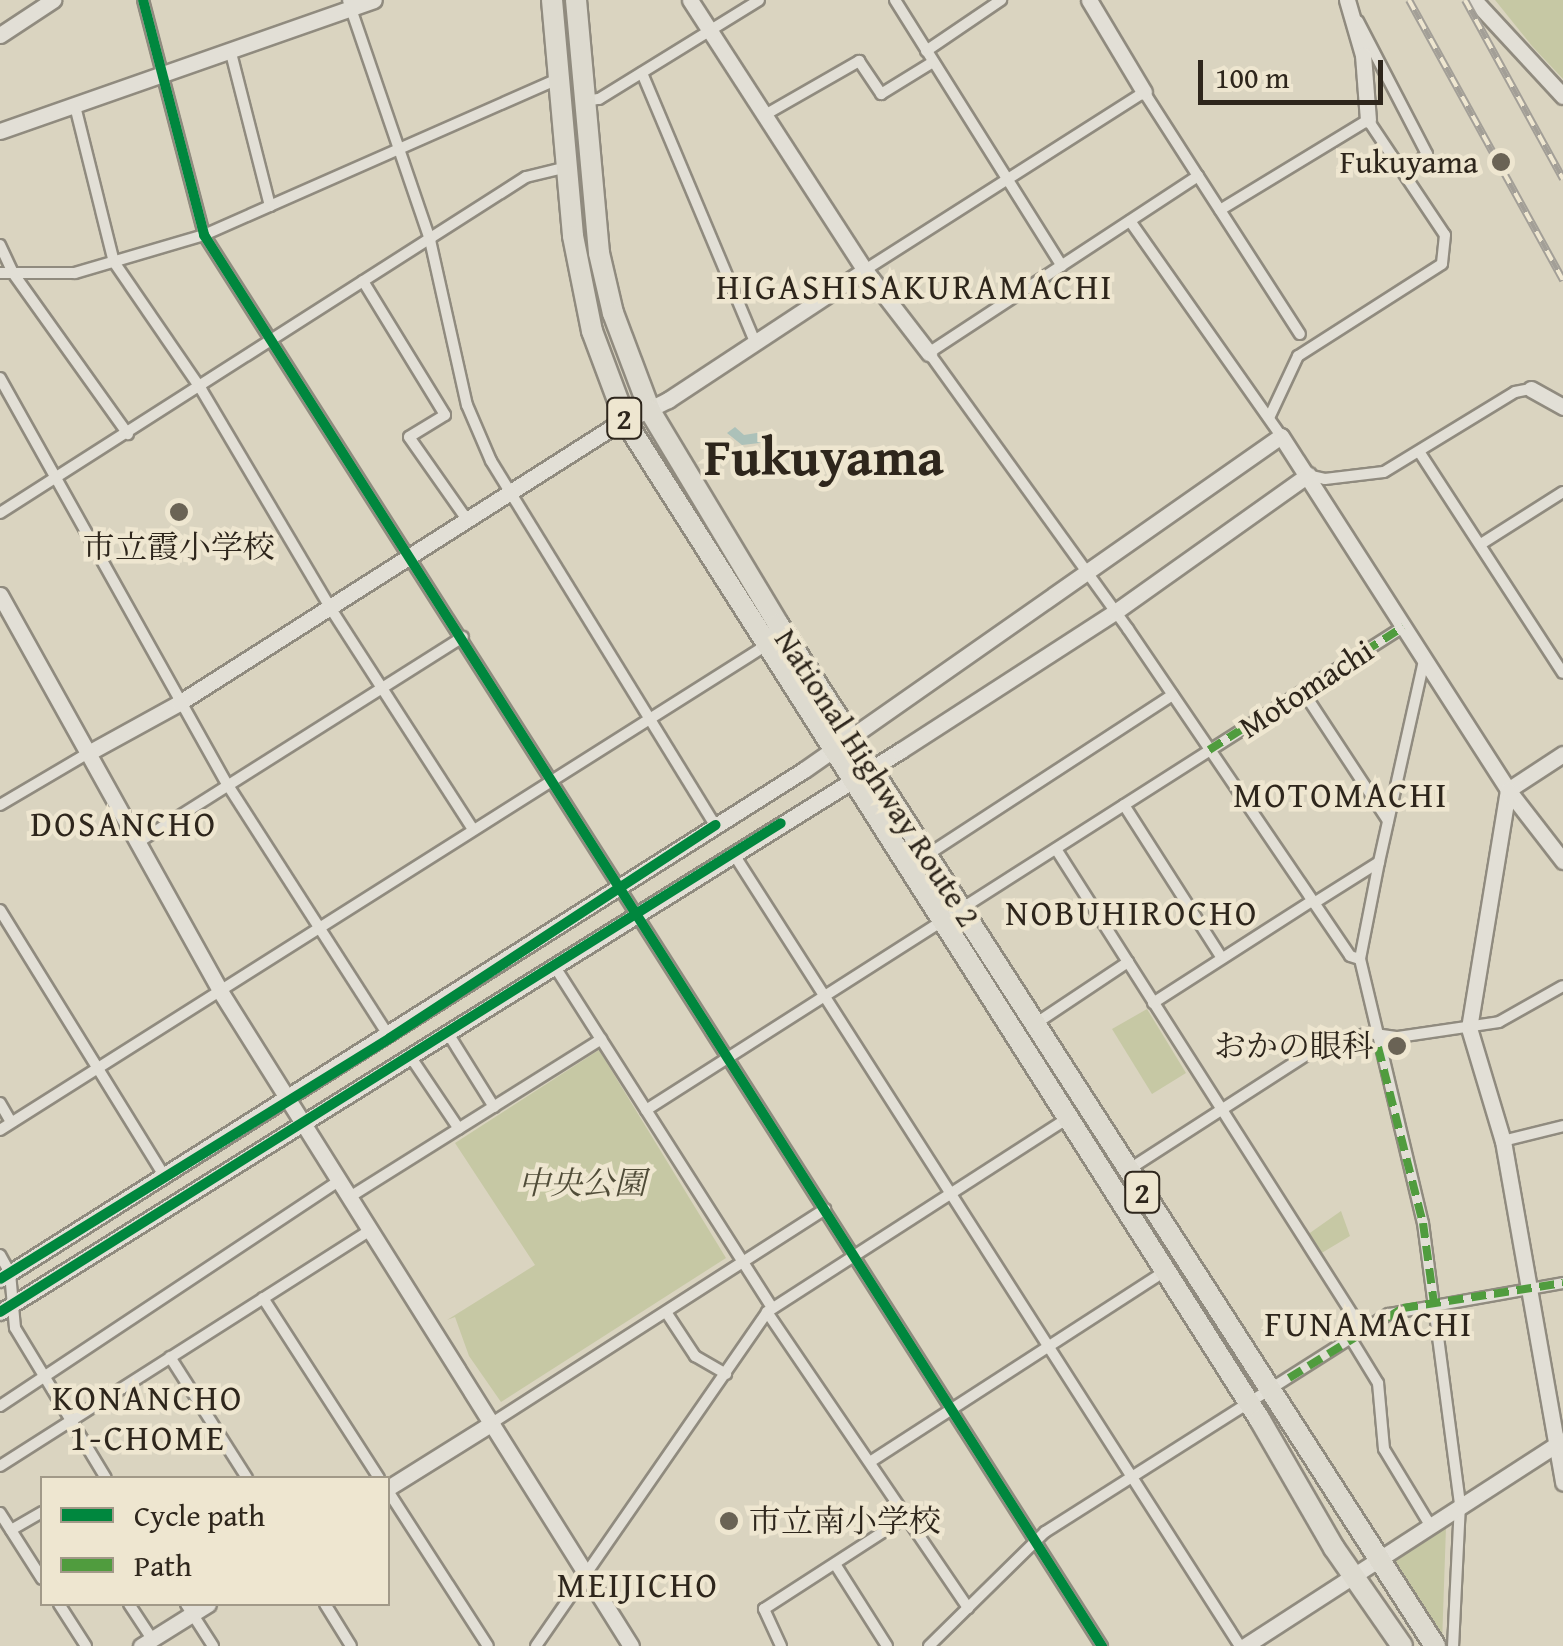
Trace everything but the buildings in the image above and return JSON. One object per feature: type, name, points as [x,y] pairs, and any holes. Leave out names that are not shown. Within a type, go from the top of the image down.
[{"type":"highway","name":"National Highway Route 2","points":[[552,0],[566,167],[592,332],[626,422],[852,779],[1035,1024],[1435,1646]]},
{"type":"highway","name":"National Highway Route 2","points":[[576,0],[598,253],[613,313],[650,411],[927,855],[953,915],[1067,1119],[1352,1573],[1402,1646]]},
{"type":"street","points":[[0,35],[53,0]]},
{"type":"street","points":[[0,131],[231,53],[350,4],[374,0]]},
{"type":"street","points":[[690,0],[866,270],[1115,612],[1350,956],[1360,959]]},
{"type":"street","points":[[584,101],[642,73],[759,0]]},
{"type":"street","points":[[895,0],[1062,266]]},
{"type":"street","points":[[926,51],[1002,0]]},
{"type":"street","points":[[1089,0],[1300,334]]},
{"type":"street","points":[[1347,0],[1427,154],[1405,173]]},
{"type":"street","points":[[1474,0],[1563,96]]},
{"type":"street","points":[[146,1],[204,235],[956,1408],[1098,1645]]},
{"type":"street","points":[[350,4],[430,240],[467,405],[508,494],[714,825]]},
{"type":"street","points":[[1269,418],[1298,356],[1442,264],[1445,234],[1368,120],[1355,16]]},
{"type":"street","points":[[231,53],[270,206]]},
{"type":"street","points":[[763,116],[860,61],[881,94],[933,62]]},
{"type":"street","points":[[642,73],[756,344]]},
{"type":"street","points":[[6,273],[75,273],[204,235],[558,79]]},
{"type":"street","points":[[0,805],[179,703],[508,494],[650,411],[1144,92]]},
{"type":"street","points":[[75,106],[114,262],[201,389],[330,608],[472,828]]},
{"type":"street","points":[[1220,210],[1368,120]]},
{"type":"street","points":[[0,514],[201,389],[526,176],[566,167]]},
{"type":"street","points":[[929,353],[1198,176]]},
{"type":"street","points":[[1130,220],[1308,475],[1508,790],[1562,858]]},
{"type":"street","points":[[0,245],[6,273],[128,434]]},
{"type":"street","points":[[363,281],[445,415],[410,437],[468,521]]},
{"type":"street","points":[[0,378],[228,787],[390,1038]]},
{"type":"street","points":[[1308,475],[1325,480],[1384,472],[1515,392],[1531,390],[1563,406]]},
{"type":"street","points":[[5,1276],[390,1038],[833,750],[1281,436]]},
{"type":"street","points":[[1420,453],[1563,673]]},
{"type":"street","points":[[5,1308],[450,1035],[1115,612],[1308,475]]},
{"type":"street","points":[[1480,544],[1559,495],[1563,510]]},
{"type":"street","points":[[0,594],[220,991],[632,1646]]},
{"type":"street","name":"Motomachi","points":[[646,1110],[1403,627]]},
{"type":"street","points":[[140,841],[463,637]]},
{"type":"street","points":[[0,1130],[765,646]]},
{"type":"street","points":[[1424,660],[1360,959],[1423,1223],[1434,1303],[1460,1504],[1454,1646]]},
{"type":"street","points":[[1304,692],[1388,820]]},
{"type":"street","points":[[927,855],[1172,696]]},
{"type":"street","points":[[1563,754],[1508,790],[1469,1028],[1503,1141],[1534,1288],[1560,1442],[1563,1484]]},
{"type":"street","points":[[1124,805],[1222,958]]},
{"type":"street","points":[[1056,849],[1362,1331]]},
{"type":"street","points":[[734,853],[1242,1646],[1560,1442]]},
{"type":"street","points":[[1153,1002],[1379,862]]},
{"type":"street","points":[[0,910],[4,928],[98,1068],[166,1179]]},
{"type":"street","points":[[1035,1024],[1128,962]]},
{"type":"street","points":[[555,967],[742,1262],[808,1379],[829,1396],[968,1608]]},
{"type":"street","points":[[1128,1170],[1313,1051],[1380,1034],[1499,1022],[1563,986]]},
{"type":"street","points":[[450,1035],[494,1107]]},
{"type":"street","points":[[348,1198],[601,1040]]},
{"type":"street","points":[[412,1058],[459,1129]]},
{"type":"street","points":[[0,1104],[12,1122]]},
{"type":"street","points":[[536,1646],[770,1310],[1088,1107]]},
{"type":"street","points":[[1503,1141],[1563,1126]]},
{"type":"street","points":[[0,1406],[337,1182]]},
{"type":"street","points":[[390,1489],[825,1209]]},
{"type":"street","points":[[0,1466],[369,1231]]},
{"type":"street","points":[[0,1255],[5,1276],[5,1308],[42,1378],[105,1476]]},
{"type":"street","points":[[872,1460],[1164,1272]]},
{"type":"street","points":[[930,1646],[1037,1540],[1362,1331],[1403,1308],[1563,1283]]},
{"type":"street","points":[[263,1298],[379,1476]]},
{"type":"street","points":[[666,1312],[695,1356],[726,1374]]},
{"type":"street","points":[[1351,1339],[1378,1383],[1384,1449],[1430,1524]]},
{"type":"street","points":[[170,1357],[246,1476]]},
{"type":"street","points":[[390,1493],[488,1646]]},
{"type":"street","points":[[0,1513],[40,1576]]},
{"type":"street","points":[[11,1530],[40,1513]]},
{"type":"street","points":[[764,1646],[779,1642],[764,1610],[908,1516]]},
{"type":"street","points":[[836,1564],[887,1646]]},
{"type":"street","points":[[59,1606],[86,1646]]},
{"type":"street","points":[[130,1606],[147,1643],[189,1609],[213,1646]]},
{"type":"street","points":[[326,1606],[350,1646]]},
{"type":"green space","points":[[1495,0],[1563,0],[1563,79],[1532,46]]},
{"type":"green space","points":[[1147,1009],[1186,1073],[1152,1094],[1112,1029]]},
{"type":"green space","name":"中央公園","points":[[599,1050],[726,1258],[501,1402],[469,1356],[455,1317],[447,1320],[535,1265],[455,1143]]},
{"type":"green space","points":[[1341,1211],[1350,1236],[1320,1254],[1307,1235]]},
{"type":"green space","points":[[1446,1527],[1442,1644],[1388,1560]]},
{"type":"shaded area","points":[[735,427],[744,435],[763,432],[768,442],[742,445],[727,433]]},
{"type":"railway","points":[[1409,0],[1563,280]]},
{"type":"railway","points":[[1465,0],[1563,179]]},
{"type":"marked path","points":[[1209,750],[1403,627]]},
{"type":"marked path","points":[[1378,1047],[1423,1223],[1434,1303]]},
{"type":"marked path","points":[[1289,1378],[1403,1308],[1563,1283]]},
{"type":"cycle path","points":[[143,0],[204,235],[1102,1646]]},
{"type":"cycle path","points":[[0,1312],[781,823]]},
{"type":"cycle path","points":[[0,1279],[390,1038],[715,825]]},
{"type":"place","name":"Fukuyama","points":[[1501,162]]},
{"type":"place","name":"市立霞小学校","points":[[179,512]]},
{"type":"place","name":"おかの眼科","points":[[1397,1046]]},
{"type":"place","name":"市立南小学校","points":[[729,1521]]},
{"type":"district","name":"HIGASHISAKURAMACHI","points":[[915,287]]},
{"type":"district","name":"Fukuyama","points":[[824,457]]},
{"type":"district","name":"MOTOMACHI","points":[[1341,795]]},
{"type":"district","name":"DOSANCHO","points":[[124,824]]},
{"type":"district","name":"NOBUHIROCHO","points":[[1132,913]]},
{"type":"district","name":"FUNAMACHI","points":[[1369,1324]]},
{"type":"district","name":"KONANCHO 1-CHOME","points":[[148,1418]]},
{"type":"district","name":"MEIJICHO","points":[[638,1585]]}]
